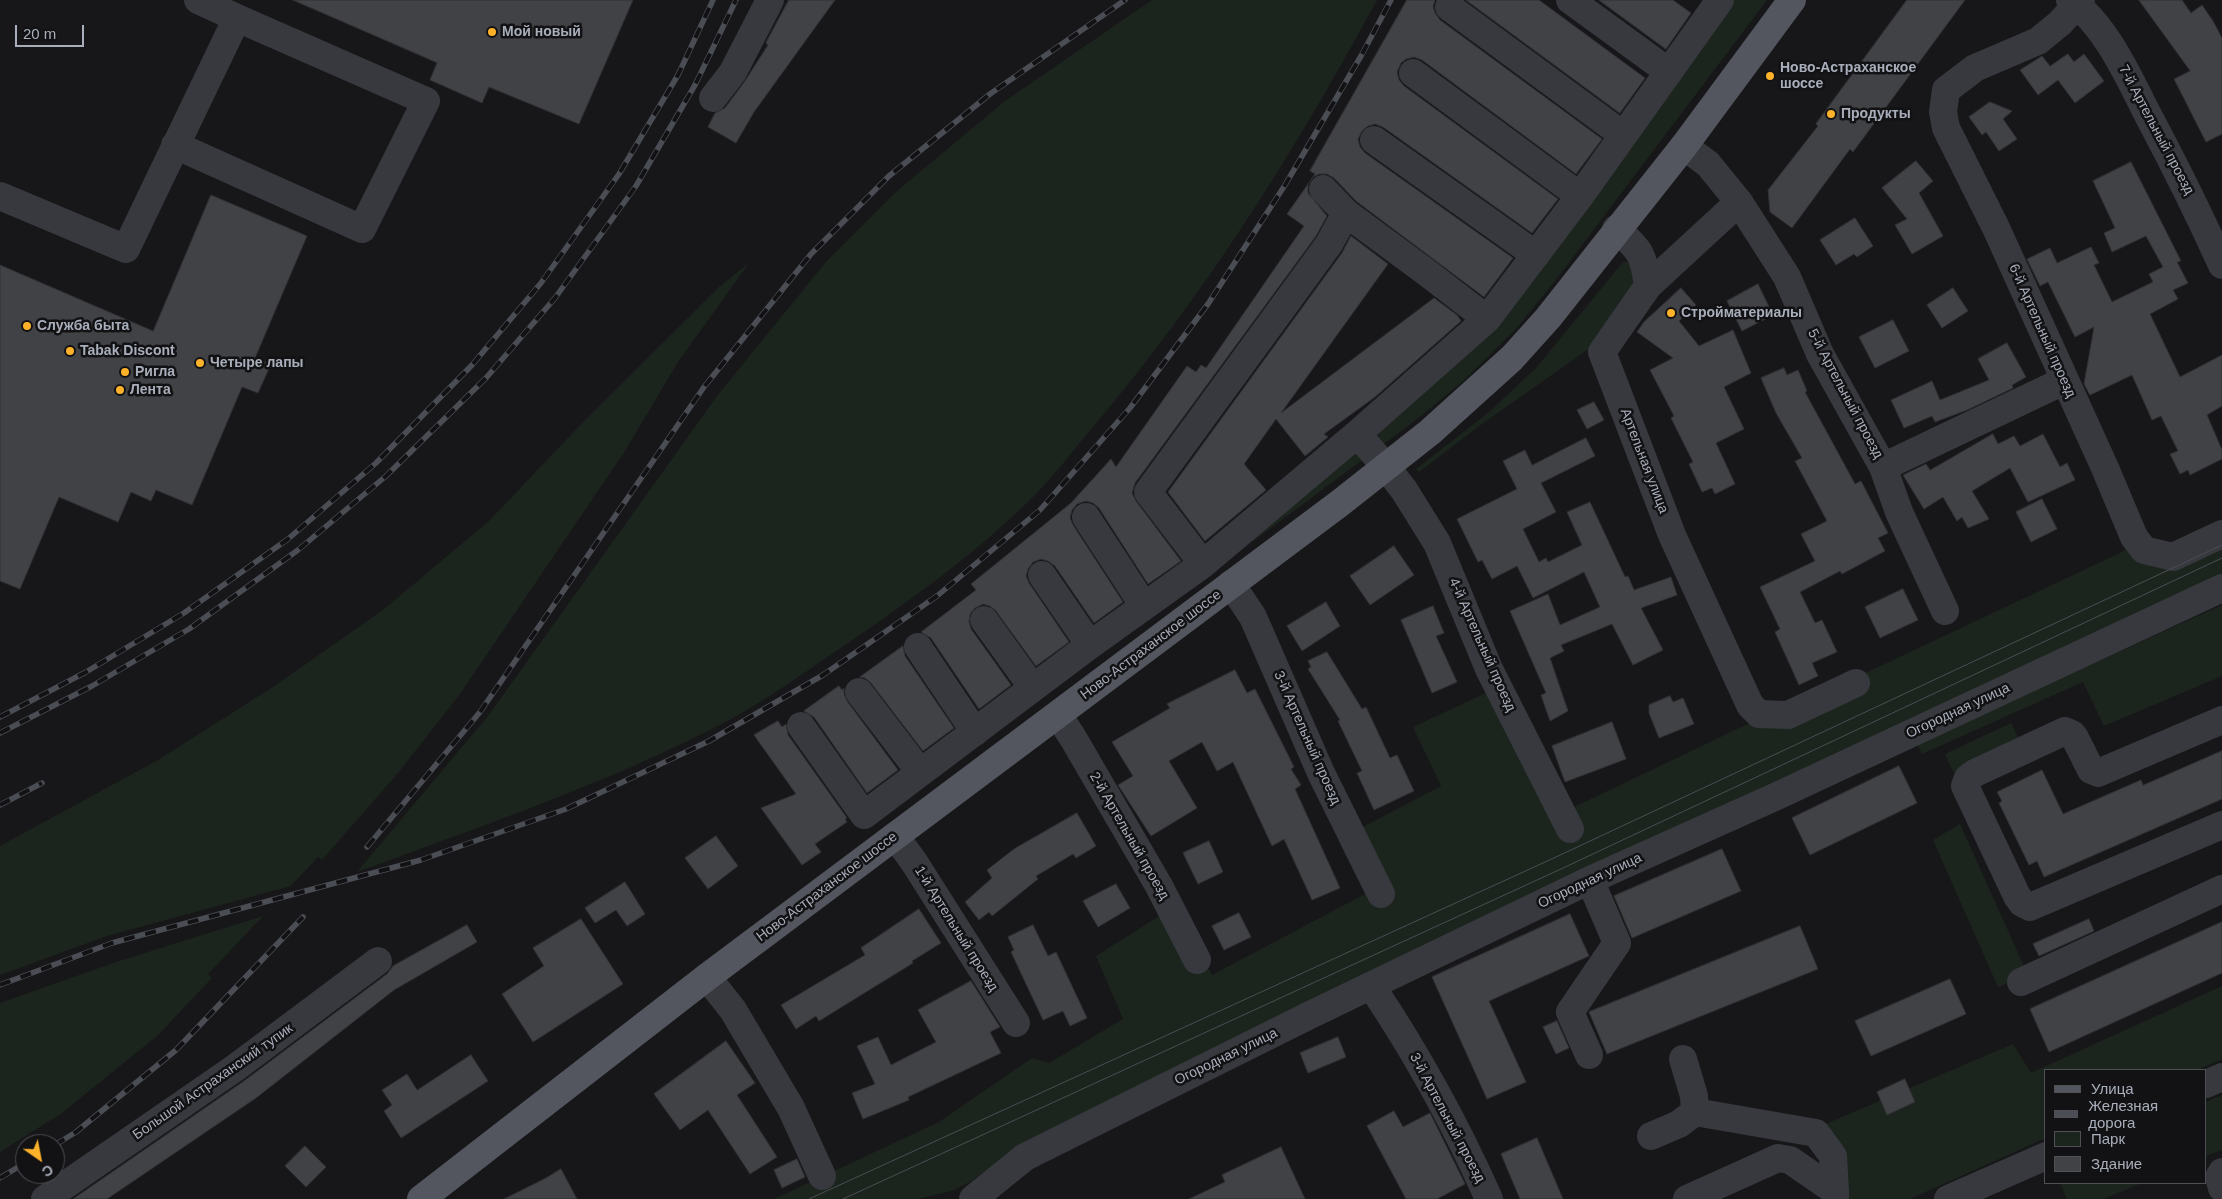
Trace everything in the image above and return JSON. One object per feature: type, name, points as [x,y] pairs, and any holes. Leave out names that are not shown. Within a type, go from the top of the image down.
[{"type":"main road","name":"Ново-Астраханское шоссе","points":[[421,1199],[707,977],[1058,715],[1430,432],[1512,358],[1548,318],[1684,146],[1792,0]]},
{"type":"street","points":[[175,146],[362,229],[426,101],[198,0]]},
{"type":"street","points":[[713,98],[733,72],[770,0]]},
{"type":"street","points":[[1570,0],[1669,72]]},
{"type":"street","name":"6-й Артельный проезд","points":[[2076,1],[2060,23],[2038,41],[1975,68],[1946,90],[1943,112],[1946,128],[1996,228],[2105,468],[2134,538],[2144,550],[2174,557],[2222,534]]},
{"type":"street","name":"7-й Артельный проезд","points":[[2076,1],[2118,57],[2190,195],[2222,265]]},
{"type":"street","points":[[802,726],[864,815],[1090,645],[1203,564],[1357,434],[1486,319],[1580,196],[1669,72],[1713,2]]},
{"type":"street","points":[[1449,7],[1623,135]]},
{"type":"street","points":[[0,196],[126,250],[236,18]]},
{"type":"street","points":[[1413,73],[1580,196]]},
{"type":"street","points":[[1374,140],[1536,255]]},
{"type":"street","name":"5-й Артельный проезд","points":[[1684,146],[1708,164],[1739,202],[1786,277],[1820,354],[1883,467],[1899,512],[1944,611]]},
{"type":"street","points":[[1323,189],[1346,213],[1486,319]]},
{"type":"street","points":[[1648,286],[1739,202]]},
{"type":"street","points":[[1203,564],[1148,492],[1328,244],[1346,213]]},
{"type":"street","points":[[1616,230],[1637,247],[1645,266],[1648,286]]},
{"type":"street","name":"Артельная улица","points":[[1648,286],[1602,352],[1672,535],[1750,705],[1759,714],[1788,715],[1856,683]]},
{"type":"street","points":[[1883,467],[2053,386],[2065,383]]},
{"type":"street","name":"4-й Артельный проезд","points":[[1357,434],[1386,466],[1437,543],[1489,668],[1570,829]]},
{"type":"street","points":[[1086,517],[1144,606]]},
{"type":"street","points":[[1042,575],[1090,645]]},
{"type":"street","name":"3-й Артельный проезд","points":[[1231,584],[1253,618],[1321,773],[1381,894]]},
{"type":"street","name":"Огородная улица","points":[[973,1199],[1025,1156],[1590,880],[1777,796],[2222,588]]},
{"type":"street","points":[[984,620],[1032,688]]},
{"type":"street","points":[[918,647],[975,732]]},
{"type":"street","points":[[859,692],[920,772]]},
{"type":"street","name":"2-й Артельный проезд","points":[[1058,715],[1159,886],[1197,960]]},
{"type":"street","points":[[2222,720],[2098,773],[2091,770],[2072,734],[2065,730],[1975,774],[1968,778],[1964,786],[2017,896],[2022,903],[2030,907],[2222,825]]},
{"type":"street","name":"1-й Артельный проезд","points":[[895,836],[914,862],[1016,1023]]},
{"type":"street","points":[[1588,1055],[1570,1012],[1617,943],[1590,880]]},
{"type":"street","points":[[2022,982],[2222,889]]},
{"type":"street","name":"Большой Астраханский тупик","points":[[45,1199],[235,1068],[378,962]]},
{"type":"street","points":[[707,977],[733,1010],[791,1108],[822,1176]]},
{"type":"street","name":"3-й Артельный проезд","points":[[1372,987],[1399,1028],[1466,1147],[1489,1199]]},
{"type":"street","points":[[1683,1059],[1694,1096],[1695,1112]]},
{"type":"street","points":[[2207,1084],[2222,1077]]},
{"type":"street","points":[[1651,1136],[1679,1124],[1695,1112],[1816,1133],[1834,1156],[1835,1195]]},
{"type":"street","points":[[1948,1199],[2044,1157]]},
{"type":"street","points":[[1687,1199],[1778,1158],[1790,1160],[1835,1195]]},
{"type":"street","points":[[2222,1172],[2219,1177],[2222,1188]]},
{"type":"green space","points":[[1152,0],[1377,0],[1314,112],[1246,222],[1210,275],[1133,378],[1045,485],[984,542],[938,579],[809,670],[724,723],[664,752],[577,790],[357,872],[488,716],[717,396],[825,263],[897,191],[1005,101]]},
{"type":"green space","points":[[1731,0],[1767,0],[1555,281],[1515,330],[1462,382],[1416,420],[1252,542],[1248,535],[1495,319]]},
{"type":"green space","points":[[1623,262],[1628,262],[1638,276],[1607,336],[1482,424],[1419,472],[1416,469],[1489,412],[1536,368]]},
{"type":"green space","points":[[749,263],[678,362],[625,451],[460,694],[398,773],[322,860],[318,857],[291,886],[107,936],[0,975],[0,846],[158,760],[273,687],[383,610],[489,521],[586,419],[719,287]]},
{"type":"green space","points":[[2130,540],[2136,550],[2222,540],[2222,576],[1018,1149],[970,1182],[951,1191],[917,1199],[774,1199],[939,1122],[1032,1058],[1049,1063],[1123,1019],[1096,956],[1175,906],[1212,975],[1365,894],[1338,840],[1441,786],[1413,727],[1488,692],[1572,808],[1756,720],[1855,678],[2124,551]]},
{"type":"green space","points":[[2222,605],[2222,676],[2104,726],[2083,682],[1922,754],[1917,744]]},
{"type":"green space","points":[[2011,723],[2021,743],[1954,774],[1945,754]]},
{"type":"green space","points":[[1960,824],[2028,975],[1998,987],[1933,840]]},
{"type":"green space","points":[[263,916],[208,974],[212,978],[157,1036],[62,1113],[29,1134],[15,1134],[15,1143],[0,1152],[0,1003],[116,962]]},
{"type":"green space","points":[[2222,986],[2222,1059],[2199,1069],[2044,1069],[2044,1139],[1910,1199],[1838,1199],[1821,1126],[2013,1044],[2031,1073]]},
{"type":"green space","points":[[2222,1095],[2222,1150],[2207,1156],[2207,1102]]},
{"type":"green space","points":[[2060,1184],[2140,1184],[2103,1199],[2067,1199]]},
{"type":"building","name":"Мой новый","points":[[293,0],[633,0],[579,124],[489,87],[482,103],[430,80],[437,63]]},
{"type":"building","points":[[789,0],[835,0],[754,112],[736,143],[708,127],[715,113],[725,108],[745,81],[768,45],[766,43]]},
{"type":"building","points":[[1407,0],[1435,0],[1433,6],[1440,20],[1602,139],[1576,174],[1422,60],[1414,57],[1406,59],[1401,63],[1397,72],[1399,80],[1404,86],[1558,199],[1532,233],[1383,127],[1375,124],[1368,126],[1362,131],[1358,139],[1360,147],[1365,153],[1513,258],[1484,297],[1356,201],[1334,178],[1327,174],[1319,174],[1313,177],[1308,184],[1315,174],[1310,171]]},
{"type":"building","points":[[1466,0],[1539,0],[1645,78],[1620,113]]},
{"type":"building","points":[[1599,0],[1673,0],[1691,13],[1666,49]]},
{"type":"building","points":[[1907,0],[1965,0],[1853,152],[1850,149],[1792,228],[1770,212],[1768,190],[1818,126],[1816,124]]},
{"type":"building","points":[[2139,0],[2182,0],[2191,13],[2202,5],[2213,21],[2222,38],[2222,134],[2206,142],[2174,79],[2190,71]]},
{"type":"building","points":[[2068,54],[2074,62],[2084,54],[2104,81],[2075,103],[2058,80],[2038,95],[2020,70],[2042,56],[2050,66]]},
{"type":"building","points":[[1990,102],[2012,111],[2003,119],[2017,139],[1999,151],[1986,132],[1982,135],[1969,117]]},
{"type":"building","points":[[1916,161],[1933,181],[1919,193],[1943,236],[1912,254],[1895,225],[1907,219],[1882,188]]},
{"type":"building","points":[[2131,162],[2181,261],[2177,262],[2188,283],[2173,290],[2178,299],[2150,314],[2180,377],[2222,355],[2222,406],[2207,415],[2222,450],[2222,459],[2190,475],[2188,470],[2180,474],[2170,454],[2178,451],[2161,416],[2152,420],[2132,375],[2090,395],[2084,384],[2094,327],[2075,337],[2048,282],[2040,286],[2027,259],[2050,248],[2057,263],[2091,247],[2099,263],[2094,265],[2112,302],[2153,282],[2149,274],[2163,267],[2146,236],[2112,252],[2104,233],[2115,228],[2093,181]]},
{"type":"building","points":[[1308,184],[1308,193],[1327,216],[1316,236],[1135,483],[1132,493],[1136,501],[1181,561],[1148,584],[1099,508],[1093,503],[1086,501],[1077,504],[1072,510],[1070,518],[1073,525],[1123,602],[1094,623],[1055,566],[1041,559],[1033,562],[1026,576],[1029,583],[1069,642],[1036,666],[996,611],[990,606],[983,604],[975,608],[970,614],[969,622],[971,629],[1011,685],[979,709],[931,638],[921,632],[976,590],[971,584],[1071,503],[1111,459],[1116,467],[1187,366],[1196,372],[1201,365],[1206,368],[1304,226],[1287,214]]},
{"type":"building","name":"Лента","points":[[211,195],[307,236],[255,358],[271,364],[258,393],[242,387],[192,505],[156,490],[151,501],[131,492],[118,522],[59,497],[20,589],[0,581],[0,265],[153,331]]},
{"type":"building","points":[[1855,218],[1873,246],[1857,257],[1854,254],[1836,265],[1820,240]]},
{"type":"building","points":[[1351,236],[1388,264],[1281,413],[1434,298],[1457,315],[1461,321],[1375,397],[1324,434],[1328,437],[1305,456],[1276,419],[1244,464],[1266,490],[1205,541],[1168,492],[1342,253]]},
{"type":"building","points":[[1758,284],[1773,315],[1742,331],[1727,301]]},
{"type":"building","points":[[1681,288],[1696,305],[1679,321],[1699,346],[1733,330],[1751,373],[1724,387],[1744,429],[1716,443],[1735,484],[1715,494],[1712,488],[1702,492],[1689,464],[1693,462],[1671,418],[1674,416],[1650,370],[1673,358],[1637,332],[1644,322]]},
{"type":"building","points":[[1953,288],[1968,311],[1942,328],[1927,305]]},
{"type":"building","points":[[1893,320],[1909,351],[1875,368],[1859,337]]},
{"type":"building","points":[[2007,343],[2026,377],[2012,385],[2013,388],[1967,410],[1935,422],[1932,416],[1904,428],[1891,400],[1932,381],[1940,400],[1989,380],[1978,359]]},
{"type":"building","points":[[1784,368],[1787,375],[1798,370],[1807,391],[1805,392],[1855,484],[1861,481],[1888,533],[1878,538],[1885,551],[1842,574],[1840,571],[1800,592],[1815,623],[1822,620],[1837,652],[1812,663],[1818,676],[1799,685],[1775,632],[1780,629],[1760,587],[1815,561],[1801,534],[1827,521],[1795,461],[1802,458],[1776,413],[1761,378]]},
{"type":"building","points":[[1594,402],[1604,420],[1587,429],[1577,410]]},
{"type":"building","points":[[1993,434],[1998,444],[2014,436],[2020,446],[2043,434],[2060,467],[2067,463],[2075,480],[2028,502],[2010,468],[1972,491],[1989,519],[1968,528],[1962,517],[1957,521],[1943,497],[1924,509],[1903,475],[1926,464],[1930,470]]},
{"type":"building","points":[[1586,438],[1595,456],[1541,483],[1556,512],[1523,529],[1539,562],[1546,558],[1548,562],[1582,545],[1567,512],[1590,502],[1625,577],[1628,576],[1634,590],[1671,577],[1677,595],[1641,608],[1663,650],[1633,665],[1612,624],[1561,645],[1564,651],[1550,658],[1568,711],[1550,721],[1541,695],[1546,693],[1510,611],[1548,594],[1560,625],[1600,607],[1584,572],[1533,598],[1517,566],[1492,579],[1482,560],[1478,562],[1457,519],[1517,489],[1503,461],[1525,450],[1532,465]]},
{"type":"building","points":[[2042,499],[2057,529],[2031,542],[2016,512]]},
{"type":"building","points":[[1394,546],[1414,575],[1370,605],[1350,576]]},
{"type":"building","points":[[1903,589],[1918,620],[1880,638],[1865,607]]},
{"type":"building","points":[[1326,602],[1340,626],[1302,651],[1287,626]]},
{"type":"building","points":[[1433,606],[1444,633],[1436,636],[1457,682],[1432,693],[1401,620]]},
{"type":"building","points":[[903,646],[905,656],[954,728],[923,751],[871,683],[865,678],[860,677]]},
{"type":"building","points":[[1327,652],[1362,709],[1366,707],[1390,758],[1397,755],[1414,791],[1374,810],[1357,773],[1362,771],[1338,721],[1340,720],[1308,669],[1311,667],[1308,661]]},
{"type":"building","points":[[1235,670],[1247,693],[1255,689],[1294,767],[1291,769],[1301,785],[1295,789],[1340,888],[1312,900],[1284,839],[1272,846],[1233,762],[1217,771],[1202,742],[1169,761],[1197,808],[1151,836],[1118,785],[1133,776],[1112,742],[1170,708],[1167,704]]},
{"type":"building","points":[[839,686],[842,690],[844,688],[847,701],[898,770],[867,793],[814,717],[804,711]]},
{"type":"building","points":[[1670,696],[1673,702],[1683,698],[1694,724],[1659,738],[1649,713],[1649,705]]},
{"type":"building","points":[[778,721],[782,727],[786,724],[788,735],[847,818],[845,819],[847,822],[815,844],[821,852],[802,865],[761,808],[796,794],[754,735]]},
{"type":"building","points":[[1612,722],[1626,759],[1565,782],[1552,746]]},
{"type":"building","points":[[2222,751],[2222,799],[2044,877],[2037,861],[2029,865],[1999,803],[2002,801],[1997,792],[2042,770],[2063,814],[2141,780],[2143,785]]},
{"type":"building","points":[[1899,766],[1917,803],[1810,855],[1792,818]]},
{"type":"building","points":[[1077,813],[1096,846],[1076,858],[1073,854],[1036,876],[1038,879],[992,916],[989,912],[979,920],[965,902],[992,878],[987,870],[1014,849]]},
{"type":"building","points":[[716,836],[738,866],[708,889],[685,858]]},
{"type":"building","points":[[1209,841],[1223,872],[1198,884],[1183,853]]},
{"type":"building","points":[[1722,849],[1741,891],[1632,938],[1614,896]]},
{"type":"building","points":[[625,882],[645,914],[627,926],[616,910],[595,923],[585,908]]},
{"type":"building","points":[[1116,884],[1130,908],[1098,927],[1083,901]]},
{"type":"building","points":[[919,909],[941,943],[912,961],[913,963],[819,1021],[816,1016],[796,1029],[781,1005],[865,955],[861,948]]},
{"type":"building","points":[[1239,913],[1251,937],[1224,950],[1212,926]]},
{"type":"building","points":[[1570,914],[1589,956],[1489,1001],[1526,1082],[1487,1099],[1432,977]]},
{"type":"building","points":[[581,919],[623,984],[533,1042],[502,994],[544,966],[533,948]]},
{"type":"building","points":[[2089,919],[2094,931],[2039,956],[2033,944]]},
{"type":"building","points":[[2222,922],[2222,973],[2049,1052],[2030,1009]]},
{"type":"building","points":[[467,925],[477,942],[394,990],[256,1098],[107,1199],[73,1199],[244,1081],[387,974],[393,966]]},
{"type":"building","points":[[1033,925],[1048,956],[1056,952],[1087,1018],[1070,1026],[1063,1011],[1043,1020],[1011,952],[1014,950],[1008,937]]},
{"type":"building","points":[[1800,926],[1818,969],[1607,1054],[1589,1012]]},
{"type":"building","points":[[1950,979],[1966,1014],[1871,1056],[1855,1021]]},
{"type":"building","points":[[971,981],[1000,1027],[990,1032],[1001,1053],[908,1097],[909,1100],[863,1119],[852,1093],[875,1084],[857,1046],[878,1037],[891,1065],[936,1042],[918,1010]]},
{"type":"building","points":[[1557,1021],[1569,1048],[1556,1054],[1543,1027]]},
{"type":"building","points":[[1338,1037],[1346,1057],[1308,1073],[1300,1053]]},
{"type":"building","points":[[726,1041],[755,1083],[737,1095],[777,1157],[750,1174],[708,1110],[680,1130],[654,1094]]},
{"type":"building","points":[[471,1055],[488,1081],[401,1138],[384,1111],[392,1105],[382,1090],[407,1074],[417,1090]]},
{"type":"building","points":[[1905,1079],[1915,1102],[1887,1115],[1877,1092]]},
{"type":"building","points":[[1394,1111],[1403,1127],[1430,1113],[1465,1184],[1437,1199],[1406,1199],[1367,1126]]},
{"type":"building","points":[[1537,1138],[1563,1199],[1520,1199],[1501,1154]]},
{"type":"building","points":[[305,1146],[326,1167],[306,1187],[285,1166]]},
{"type":"building","points":[[1281,1147],[1305,1199],[1189,1199],[1225,1182],[1222,1175]]},
{"type":"building","points":[[797,1159],[805,1177],[782,1188],[774,1170]]},
{"type":"building","points":[[561,1169],[577,1199],[504,1199],[546,1178]]},
{"type":"tram line","points":[[809,1199],[1556,857],[2222,545]]},
{"type":"tram line","points":[[843,1199],[1561,869],[2222,558]]},
{"type":"railway","points":[[0,717],[86,672],[184,613],[288,539],[376,463],[472,365],[541,283],[619,174],[678,75],[713,0]]},
{"type":"railway","points":[[0,733],[92,686],[189,629],[298,550],[386,476],[486,378],[555,298],[636,186],[695,85],[736,0]]},
{"type":"railway","points":[[367,847],[480,712],[704,387],[811,254],[889,176],[990,94],[1125,0]]},
{"type":"railway","points":[[0,985],[112,943],[421,860],[566,809],[709,741],[823,675],[937,596],[1040,510],[1130,408],[1208,304],[1285,185],[1361,56],[1391,0]]},
{"type":"railway","points":[[0,805],[42,783]]},
{"type":"railway","points":[[65,1139],[76,1132],[176,1050],[303,917]]},
{"type":"railway","points":[[0,1178],[15,1169]]},
{"type":"place","name":"Мой новый","points":[[492,32]]},
{"type":"place","name":"Ново-Астраханское шоссе","points":[[1770,76]]},
{"type":"place","name":"Продукты","points":[[1831,114]]},
{"type":"place","name":"Стройматериалы","points":[[1671,313]]},
{"type":"place","name":"Служба быта","points":[[27,326]]},
{"type":"place","name":"Tabak Discont","points":[[70,351]]},
{"type":"place","name":"Четыре лапы","points":[[200,363]]},
{"type":"place","name":"Ригла","points":[[125,372]]},
{"type":"place","name":"Лента","points":[[120,390]]}]
